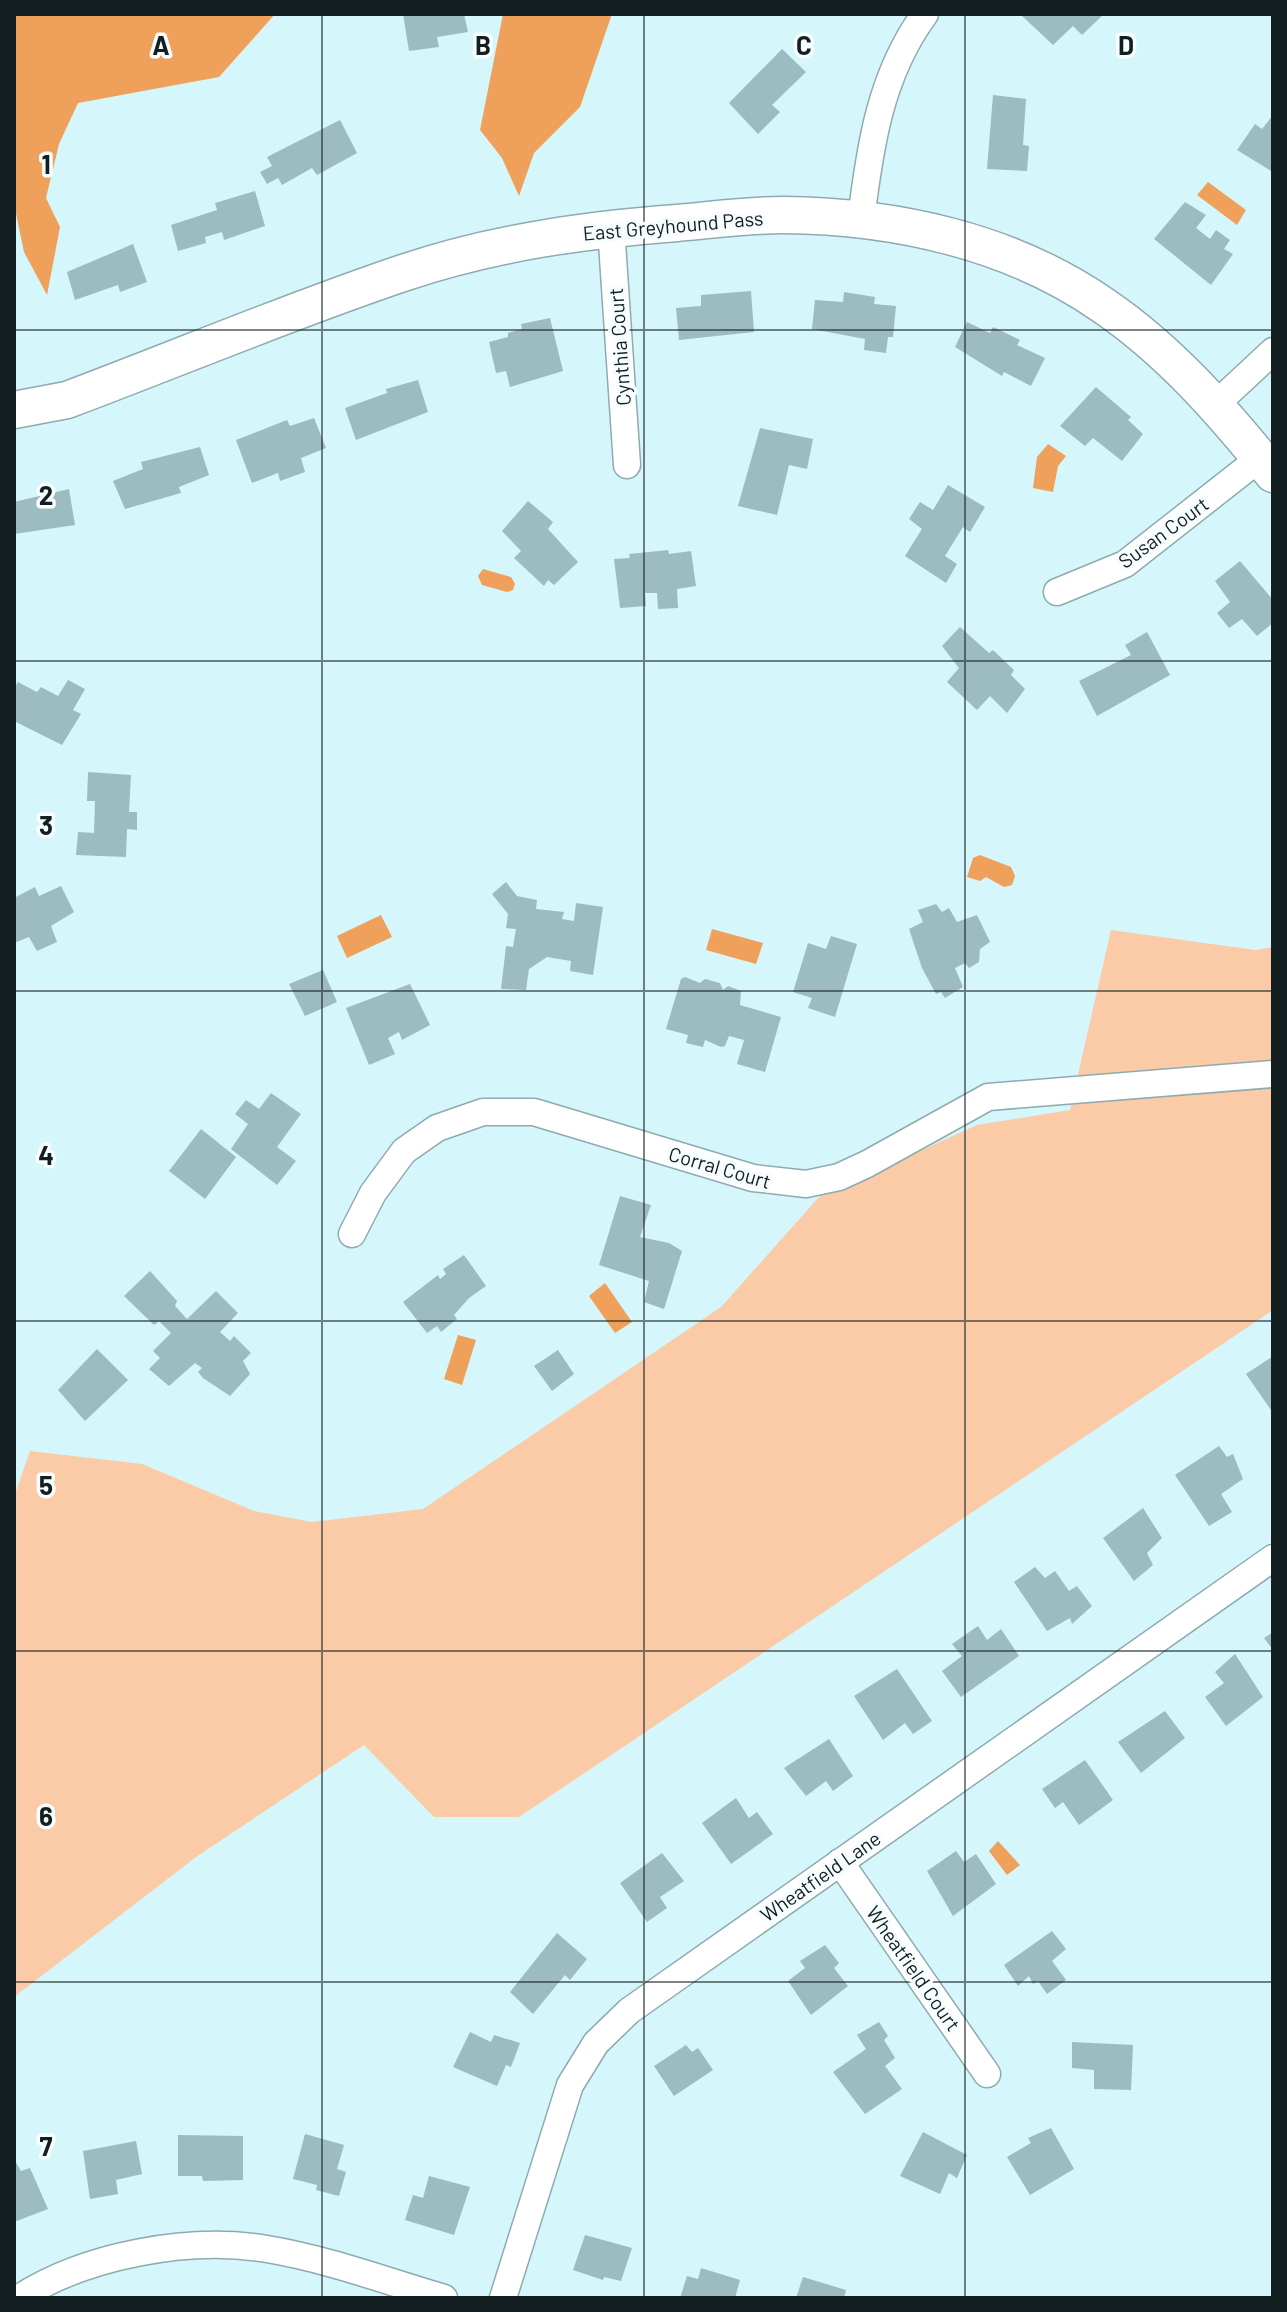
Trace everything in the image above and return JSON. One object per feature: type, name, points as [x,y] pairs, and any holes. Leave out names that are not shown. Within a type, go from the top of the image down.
[{"type":"street","points":[[861,219],[869,152],[881,100],[892,73],[925,14]]},
{"type":"street","name":"East Greyhound Pass","points":[[14,410],[67,400],[404,272],[520,241],[611,228],[781,215],[861,219],[952,235],[1057,277],[1138,331],[1215,405],[1267,466]]},
{"type":"street","name":"Cynthia Court","points":[[611,228],[627,465]]},
{"type":"street","points":[[1215,405],[1273,351]]},
{"type":"street","name":"Susan Court","points":[[1057,592],[1125,564],[1267,466]]},
{"type":"street","name":"Corral Court","points":[[352,1234],[373,1193],[404,1151],[437,1128],[483,1112],[534,1112],[753,1178],[806,1184],[839,1177],[867,1164],[988,1097],[1273,1074]]},
{"type":"street","name":"Wheatfield Lane","points":[[503,2298],[570,2085],[596,2043],[629,2011],[1273,1558]]},
{"type":"street","name":"Wheatfield Court","points":[[840,1862],[987,2074]]},
{"type":"street","points":[[19,2298],[94,2266],[180,2248],[221,2246],[265,2249],[318,2261],[444,2298]]},
{"type":"shaded area","points":[[14,14],[275,14],[219,77],[78,103],[59,144],[46,198],[60,227],[47,295],[24,252],[14,204]]},
{"type":"shaded area","points":[[503,14],[612,14],[580,107],[534,153],[519,196],[502,158],[480,130]]},
{"type":"shaded area","points":[[1208,182],[1246,210],[1237,225],[1197,195]]},
{"type":"shaded area","points":[[1048,444],[1066,456],[1058,466],[1053,492],[1033,488],[1037,457]]},
{"type":"shaded area","points":[[483,569],[511,577],[515,584],[513,590],[507,592],[482,585],[478,576]]},
{"type":"shaded area","points":[[980,855],[1011,867],[1015,876],[1012,885],[1004,887],[986,877],[980,881],[967,877],[973,858]]},
{"type":"shaded area","points":[[381,915],[392,937],[347,958],[337,936]]},
{"type":"shaded area","points":[[712,929],[763,943],[756,964],[706,950]]},
{"type":"shaded area","points":[[1111,930],[1255,950],[1273,947],[1273,1310],[519,1817],[434,1817],[364,1745],[196,1857],[14,1997],[14,1497],[30,1451],[142,1464],[254,1511],[312,1522],[423,1509],[721,1307],[819,1197],[977,1125],[1070,1110]]},
{"type":"shaded area","points":[[605,1283],[632,1322],[615,1333],[589,1296]]},
{"type":"shaded area","points":[[458,1335],[476,1340],[462,1385],[444,1379]]},
{"type":"shaded area","points":[[998,1841],[1020,1865],[1007,1875],[989,1851]]},
{"type":"building","points":[[403,14],[464,14],[468,32],[437,37],[439,47],[409,51]]},
{"type":"building","points":[[1020,14],[1104,14],[1082,35],[1073,26],[1053,45]]},
{"type":"building","points":[[782,49],[806,72],[772,105],[780,112],[758,134],[729,103]]},
{"type":"building","points":[[993,95],[1026,99],[1023,145],[1029,146],[1027,171],[987,169]]},
{"type":"building","points":[[1273,115],[1273,172],[1237,150],[1255,124],[1262,129]]},
{"type":"building","points":[[340,120],[357,153],[317,175],[312,168],[282,185],[278,178],[267,184],[260,172],[272,166],[267,157]]},
{"type":"building","points":[[255,191],[265,226],[224,240],[222,232],[205,237],[206,243],[178,251],[171,225],[217,210],[215,203]]},
{"type":"building","points":[[1185,202],[1206,215],[1196,228],[1210,239],[1216,230],[1230,240],[1224,249],[1233,254],[1211,285],[1154,239]]},
{"type":"building","points":[[133,244],[147,282],[120,292],[118,285],[75,300],[67,272]]},
{"type":"building","points":[[751,291],[754,332],[679,340],[676,308],[701,306],[701,295]]},
{"type":"building","points":[[844,292],[875,297],[874,304],[896,306],[893,337],[888,337],[886,353],[864,350],[865,339],[812,329],[815,300],[843,302]]},
{"type":"building","points":[[550,318],[563,371],[510,387],[506,371],[496,373],[489,342],[508,337],[508,333],[522,329],[521,324]]},
{"type":"building","points":[[967,322],[990,333],[993,327],[1020,340],[1017,345],[1045,358],[1031,386],[1004,372],[1002,376],[955,347]]},
{"type":"building","points":[[418,380],[428,412],[356,440],[345,408],[387,393],[386,389]]},
{"type":"building","points":[[1096,387],[1131,417],[1128,420],[1143,434],[1122,461],[1093,438],[1085,446],[1060,426]]},
{"type":"building","points":[[314,418],[326,448],[301,458],[305,472],[280,481],[278,473],[252,483],[236,440],[287,420],[290,426]]},
{"type":"building","points":[[760,428],[813,439],[807,469],[789,465],[777,515],[738,506]]},
{"type":"building","points":[[200,447],[209,475],[179,487],[181,493],[125,509],[113,481],[143,469],[141,462]]},
{"type":"building","points":[[948,485],[985,507],[970,532],[963,527],[945,556],[957,564],[946,583],[905,556],[922,529],[909,519],[920,502],[933,510]]},
{"type":"building","points":[[69,489],[75,525],[14,534],[14,502]]},
{"type":"building","points":[[528,501],[553,522],[548,529],[578,562],[554,585],[548,580],[544,586],[514,558],[521,551],[502,531]]},
{"type":"building","points":[[668,550],[669,554],[691,551],[696,586],[677,589],[678,608],[658,609],[657,593],[645,593],[646,606],[620,608],[614,559],[630,558],[629,554]]},
{"type":"building","points":[[1240,561],[1273,600],[1273,623],[1257,636],[1242,619],[1229,628],[1217,613],[1230,602],[1215,581]]},
{"type":"building","points":[[960,627],[989,653],[993,650],[1014,670],[1011,675],[1025,689],[1007,713],[990,696],[977,710],[947,682],[959,668],[942,646]]},
{"type":"building","points":[[1147,632],[1170,675],[1097,716],[1079,681],[1131,655],[1125,645]]},
{"type":"building","points":[[68,680],[85,689],[73,710],[81,714],[62,745],[14,721],[14,689],[18,682],[37,692],[41,687],[58,696]]},
{"type":"building","points":[[88,772],[131,775],[129,812],[137,812],[137,830],[127,829],[126,857],[76,855],[78,832],[94,833],[95,801],[87,801]]},
{"type":"building","points":[[506,882],[517,896],[537,900],[536,909],[564,912],[562,919],[574,921],[576,903],[603,907],[593,975],[570,971],[571,961],[547,957],[529,969],[526,990],[501,989],[506,946],[513,947],[516,929],[506,928],[508,914],[492,894]]},
{"type":"building","points":[[61,886],[74,912],[51,926],[57,942],[37,951],[29,937],[14,943],[14,898],[35,887],[39,896]]},
{"type":"building","points":[[936,904],[942,912],[949,908],[957,922],[977,915],[990,942],[980,949],[979,962],[969,968],[965,963],[955,968],[963,987],[945,998],[941,992],[936,994],[922,968],[909,929],[923,922],[918,910]]},
{"type":"building","points":[[831,936],[857,944],[835,1017],[808,1008],[812,998],[793,992],[808,943],[826,949]]},
{"type":"building","points":[[323,970],[337,1002],[305,1016],[289,984]]},
{"type":"building","points":[[685,977],[700,983],[705,979],[720,983],[723,990],[728,986],[741,991],[740,1005],[781,1017],[765,1072],[737,1064],[744,1040],[729,1036],[725,1046],[721,1047],[705,1040],[703,1047],[686,1043],[688,1035],[666,1029],[681,979]]},
{"type":"building","points":[[410,984],[430,1025],[402,1040],[399,1032],[388,1038],[395,1054],[369,1065],[346,1008]]},
{"type":"building","points":[[271,1093],[301,1114],[277,1147],[296,1161],[277,1185],[231,1149],[248,1124],[235,1114],[246,1100],[259,1109]]},
{"type":"building","points":[[201,1129],[236,1157],[205,1199],[169,1171]]},
{"type":"building","points":[[620,1196],[651,1205],[640,1237],[669,1243],[682,1251],[664,1309],[644,1302],[649,1281],[599,1265]]},
{"type":"building","points":[[464,1255],[486,1286],[469,1298],[454,1315],[457,1319],[441,1332],[437,1326],[427,1333],[403,1302],[438,1275],[440,1279],[446,1274],[443,1269]]},
{"type":"building","points":[[150,1271],[177,1301],[175,1306],[187,1319],[216,1291],[238,1313],[220,1332],[230,1341],[234,1336],[251,1353],[243,1361],[250,1374],[230,1396],[203,1378],[198,1372],[202,1368],[195,1363],[169,1386],[149,1369],[160,1358],[153,1351],[171,1333],[159,1321],[154,1325],[124,1296]]},
{"type":"building","points":[[97,1349],[128,1380],[85,1421],[58,1390]]},
{"type":"building","points":[[558,1350],[574,1374],[552,1391],[534,1366]]},
{"type":"building","points":[[1273,1356],[1273,1413],[1246,1374]]},
{"type":"building","points":[[1219,1446],[1227,1457],[1233,1454],[1243,1479],[1221,1494],[1232,1512],[1209,1526],[1175,1475]]},
{"type":"building","points":[[1143,1508],[1162,1538],[1147,1553],[1153,1565],[1134,1581],[1103,1538]]},
{"type":"building","points":[[1035,1567],[1045,1578],[1055,1571],[1069,1591],[1077,1586],[1092,1606],[1072,1624],[1070,1618],[1047,1631],[1014,1582]]},
{"type":"building","points":[[978,1626],[987,1640],[1001,1629],[1019,1656],[961,1697],[942,1671],[962,1656],[952,1644]]},
{"type":"building","points":[[1273,1632],[1273,1650],[1264,1638]]},
{"type":"building","points":[[1235,1654],[1263,1697],[1226,1726],[1205,1697],[1224,1683],[1215,1672]]},
{"type":"building","points":[[897,1669],[932,1721],[913,1734],[905,1723],[883,1740],[854,1696]]},
{"type":"building","points":[[1165,1711],[1185,1738],[1141,1773],[1118,1742]]},
{"type":"building","points":[[829,1739],[853,1776],[833,1791],[826,1781],[806,1796],[784,1768]]},
{"type":"building","points":[[1085,1760],[1113,1800],[1079,1825],[1063,1802],[1055,1808],[1042,1789]]},
{"type":"building","points":[[736,1798],[749,1818],[757,1812],[773,1834],[731,1864],[702,1823]]},
{"type":"building","points":[[956,1851],[964,1862],[976,1854],[996,1884],[953,1916],[927,1871]]},
{"type":"building","points":[[662,1853],[684,1881],[660,1897],[667,1908],[647,1922],[620,1883]]},
{"type":"building","points":[[1052,1931],[1066,1949],[1052,1961],[1066,1980],[1047,1994],[1038,1981],[1033,1984],[1029,1976],[1018,1986],[1004,1965]]},
{"type":"building","points":[[557,1933],[587,1959],[570,1980],[565,1975],[533,2014],[510,1992]]},
{"type":"building","points":[[825,1945],[839,1963],[834,1968],[848,1986],[811,2015],[788,1981],[805,1968],[800,1961]]},
{"type":"building","points":[[879,2022],[888,2036],[884,2040],[895,2058],[885,2066],[902,2089],[865,2114],[833,2072],[866,2049],[857,2035]]},
{"type":"building","points":[[470,2032],[491,2042],[494,2035],[520,2043],[511,2067],[506,2065],[497,2086],[453,2067]]},
{"type":"building","points":[[1072,2042],[1133,2045],[1131,2090],[1094,2089],[1094,2070],[1072,2068]]},
{"type":"building","points":[[686,2045],[692,2052],[698,2048],[713,2070],[674,2096],[654,2066]]},
{"type":"building","points":[[1051,2128],[1074,2169],[1030,2195],[1007,2157],[1031,2143],[1028,2138]]},
{"type":"building","points":[[923,2132],[967,2155],[957,2178],[949,2173],[940,2194],[900,2176]]},
{"type":"building","points":[[305,2134],[344,2145],[337,2169],[346,2172],[339,2196],[316,2190],[317,2185],[293,2179]]},
{"type":"building","points":[[178,2135],[243,2136],[243,2180],[203,2181],[202,2176],[178,2176]]},
{"type":"building","points":[[136,2141],[142,2174],[116,2180],[118,2194],[90,2199],[83,2151]]},
{"type":"building","points":[[14,2159],[21,2171],[30,2168],[48,2209],[14,2222]]},
{"type":"building","points":[[429,2176],[470,2187],[454,2235],[405,2220],[413,2195],[423,2198]]},
{"type":"building","points":[[585,2235],[632,2248],[621,2281],[604,2277],[603,2280],[573,2270]]},
{"type":"building","points":[[701,2268],[740,2280],[735,2298],[680,2298],[687,2276],[698,2279]]},
{"type":"building","points":[[803,2277],[846,2290],[844,2298],[796,2298]]}]
